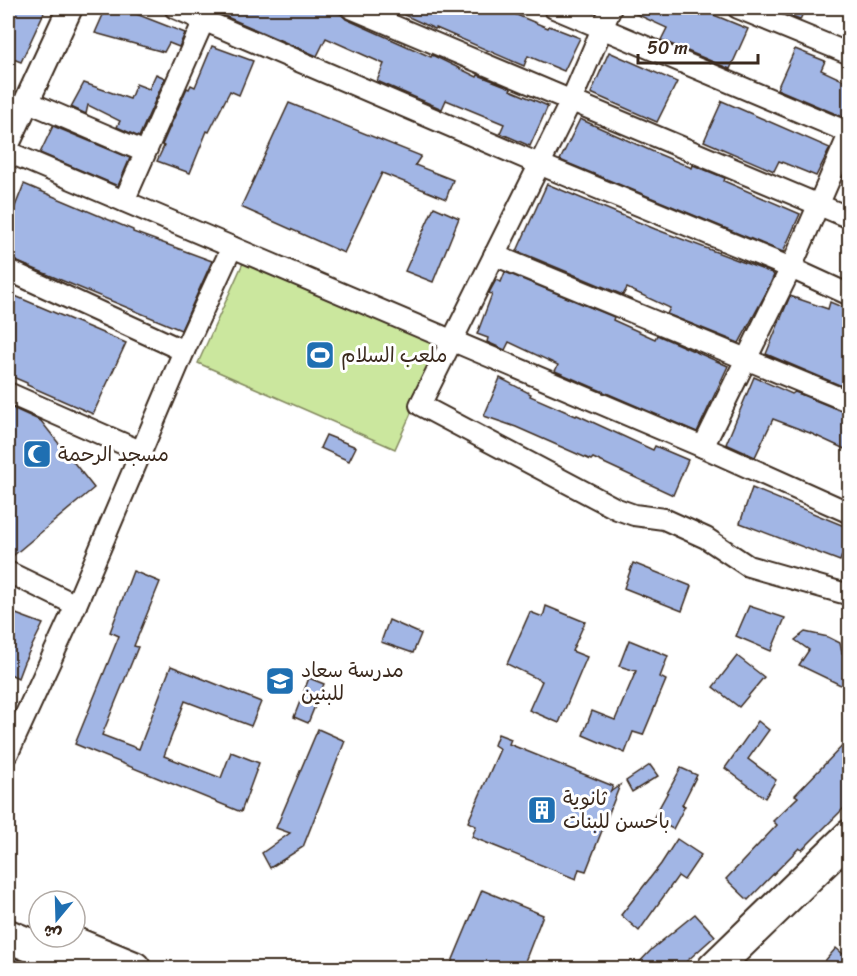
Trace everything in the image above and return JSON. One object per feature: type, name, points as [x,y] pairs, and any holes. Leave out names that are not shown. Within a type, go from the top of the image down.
[{"type":"highway","points":[[714,969],[849,836]]},
{"type":"highway","points":[[741,969],[849,864]]},
{"type":"highway","points":[[8,916],[27,924]]},
{"type":"highway","points":[[8,936],[86,969]]},
{"type":"highway","points":[[86,949],[134,969]]},
{"type":"street","points":[[8,142],[70,8]]},
{"type":"street","points":[[175,8],[539,164],[791,268],[849,295]]},
{"type":"street","points":[[351,8],[849,218]]},
{"type":"street","points":[[554,8],[849,133],[791,268],[703,447]]},
{"type":"street","points":[[612,8],[570,101],[420,405],[617,508],[634,515],[664,519],[706,538],[748,566],[849,595]]},
{"type":"street","points":[[738,8],[849,54]]},
{"type":"street","points":[[124,201],[204,20]]},
{"type":"street","points":[[27,101],[145,152]]},
{"type":"street","points":[[8,152],[451,342],[703,447],[849,513]]},
{"type":"street","points":[[8,753],[76,605],[184,351],[232,247]]},
{"type":"street","points":[[494,255],[849,402]]},
{"type":"street","points":[[8,270],[184,351]]},
{"type":"street","points":[[8,393],[142,452]]},
{"type":"street","points":[[8,572],[76,605]]},
{"type":"green space","name":"ملعب السلام","points":[[243,263],[441,346],[395,449],[198,363]]},
{"type":"building","points":[[8,8],[46,8],[21,62],[8,57]]},
{"type":"building","points":[[106,8],[121,8],[185,33],[179,47],[169,43],[164,52],[95,33]]},
{"type":"building","points":[[206,8],[322,8],[341,14],[346,19],[431,57],[432,55],[477,77],[478,75],[511,88],[510,90],[548,106],[530,146],[500,133],[504,124],[446,100],[442,109],[377,81],[384,64],[326,38],[317,56]]},
{"type":"building","points":[[389,8],[500,8],[548,28],[549,26],[580,38],[564,71],[528,56],[524,66]]},
{"type":"building","points":[[623,8],[706,8],[715,12],[714,15],[748,29],[730,69],[661,40],[667,28]]},
{"type":"building","points":[[768,8],[805,8],[800,20]]},
{"type":"building","points":[[212,46],[253,61],[239,95],[230,91],[209,132],[207,131],[190,173],[157,161],[187,88],[189,89],[191,85],[195,87]]},
{"type":"building","points":[[795,49],[825,61],[821,70],[849,83],[849,103],[843,117],[777,89]]},
{"type":"building","points":[[609,52],[677,82],[657,122],[591,93]]},
{"type":"building","points":[[156,74],[165,78],[139,137],[117,127],[120,121],[88,105],[86,114],[71,107],[84,83],[130,99],[136,84],[149,89]]},
{"type":"building","points":[[722,101],[830,148],[816,176],[779,161],[774,171],[704,141]]},
{"type":"building","points":[[289,103],[421,156],[415,165],[453,180],[446,199],[382,173],[344,253],[241,207]]},
{"type":"building","points":[[580,119],[692,168],[693,165],[725,178],[724,181],[800,214],[783,252],[560,160]]},
{"type":"building","points":[[53,126],[130,158],[118,186],[40,153]]},
{"type":"building","points":[[24,184],[133,230],[133,232],[212,261],[181,330],[8,258],[8,224]]},
{"type":"building","points":[[547,184],[655,229],[772,273],[774,275],[767,291],[739,343],[667,314],[670,308],[627,288],[623,295],[517,251]]},
{"type":"building","points":[[434,207],[459,218],[433,282],[405,271]]},
{"type":"building","points":[[505,272],[614,317],[613,320],[655,339],[657,335],[728,366],[697,432],[555,371],[558,365],[509,342],[505,350],[487,342],[488,338],[477,334],[492,294],[489,293],[496,280],[501,282]]},
{"type":"building","points":[[8,293],[126,343],[93,414],[8,375]]},
{"type":"building","points":[[790,296],[828,309],[830,302],[849,310],[849,389],[766,354]]},
{"type":"building","points":[[754,377],[792,394],[795,392],[849,414],[849,451],[773,419],[755,457],[726,444]]},
{"type":"building","points":[[500,378],[531,394],[530,396],[653,450],[655,446],[688,460],[673,495],[593,458],[591,460],[516,427],[484,416]]},
{"type":"building","name":"مسجد الرحمة","points":[[8,406],[41,421],[94,488],[8,560]]},
{"type":"building","points":[[326,435],[356,447],[349,461],[320,448]]},
{"type":"building","points":[[752,488],[849,528],[849,535],[840,561],[740,523]]},
{"type":"building","points":[[633,563],[691,586],[682,611],[624,588]]},
{"type":"building","name":"مدرسة سعاد للبنين","points":[[133,571],[160,582],[134,646],[138,647],[102,735],[139,749],[171,666],[261,702],[251,726],[185,701],[164,756],[221,778],[231,752],[259,763],[241,812],[75,744],[119,636],[110,632]]},
{"type":"building","points":[[546,606],[585,622],[572,651],[587,657],[559,723],[529,710],[542,681],[507,664],[530,612],[543,617]]},
{"type":"building","points":[[749,606],[785,618],[771,651],[736,636]]},
{"type":"building","points":[[8,611],[43,624],[18,678],[8,673]]},
{"type":"building","points":[[389,620],[421,634],[413,653],[381,642]]},
{"type":"building","points":[[805,632],[828,637],[840,643],[842,653],[849,656],[849,689],[799,665],[809,650],[795,640]]},
{"type":"building","points":[[629,640],[668,656],[660,677],[666,680],[643,735],[633,732],[625,753],[583,735],[592,711],[615,720],[636,671],[619,666]]},
{"type":"building","points":[[737,656],[764,677],[739,707],[713,687]]},
{"type":"building","points":[[309,678],[324,684],[308,723],[294,717]]},
{"type":"building","points":[[758,721],[769,730],[748,759],[776,780],[765,798],[725,768]]},
{"type":"building","points":[[318,729],[345,741],[303,847],[270,868],[262,853],[290,833],[276,828]]},
{"type":"building","name":"ثانوية باحسن للبنات","points":[[498,734],[511,739],[509,744],[613,786],[610,792],[620,785],[586,871],[579,869],[576,879],[472,837],[476,826],[468,822],[500,749],[494,745]]},
{"type":"building","points":[[849,739],[849,803],[802,850],[799,848],[748,900],[726,879],[777,825],[773,821],[798,797],[795,795]]},
{"type":"building","points":[[650,765],[658,776],[632,792],[626,781]]},
{"type":"building","points":[[681,768],[697,775],[673,829],[653,819]]},
{"type":"building","points":[[677,839],[701,855],[684,880],[678,876],[639,931],[621,915],[661,864]]},
{"type":"building","points":[[482,890],[543,915],[522,969],[449,969]]},
{"type":"building","points":[[695,914],[715,936],[678,969],[633,969],[652,949]]},
{"type":"building","points":[[836,948],[849,959],[849,969],[818,969]]},
{"type":"building","points":[[8,955],[40,969],[8,969]]},
{"type":"place","name":"ملعب السلام","points":[[320,355]]},
{"type":"place","name":"مسجد الرحمة","points":[[37,454]]},
{"type":"place","name":"مدرسة سعاد للبنين","points":[[280,681]]},
{"type":"place","name":"ثانوية باحسن للبنات","points":[[542,810]]}]
